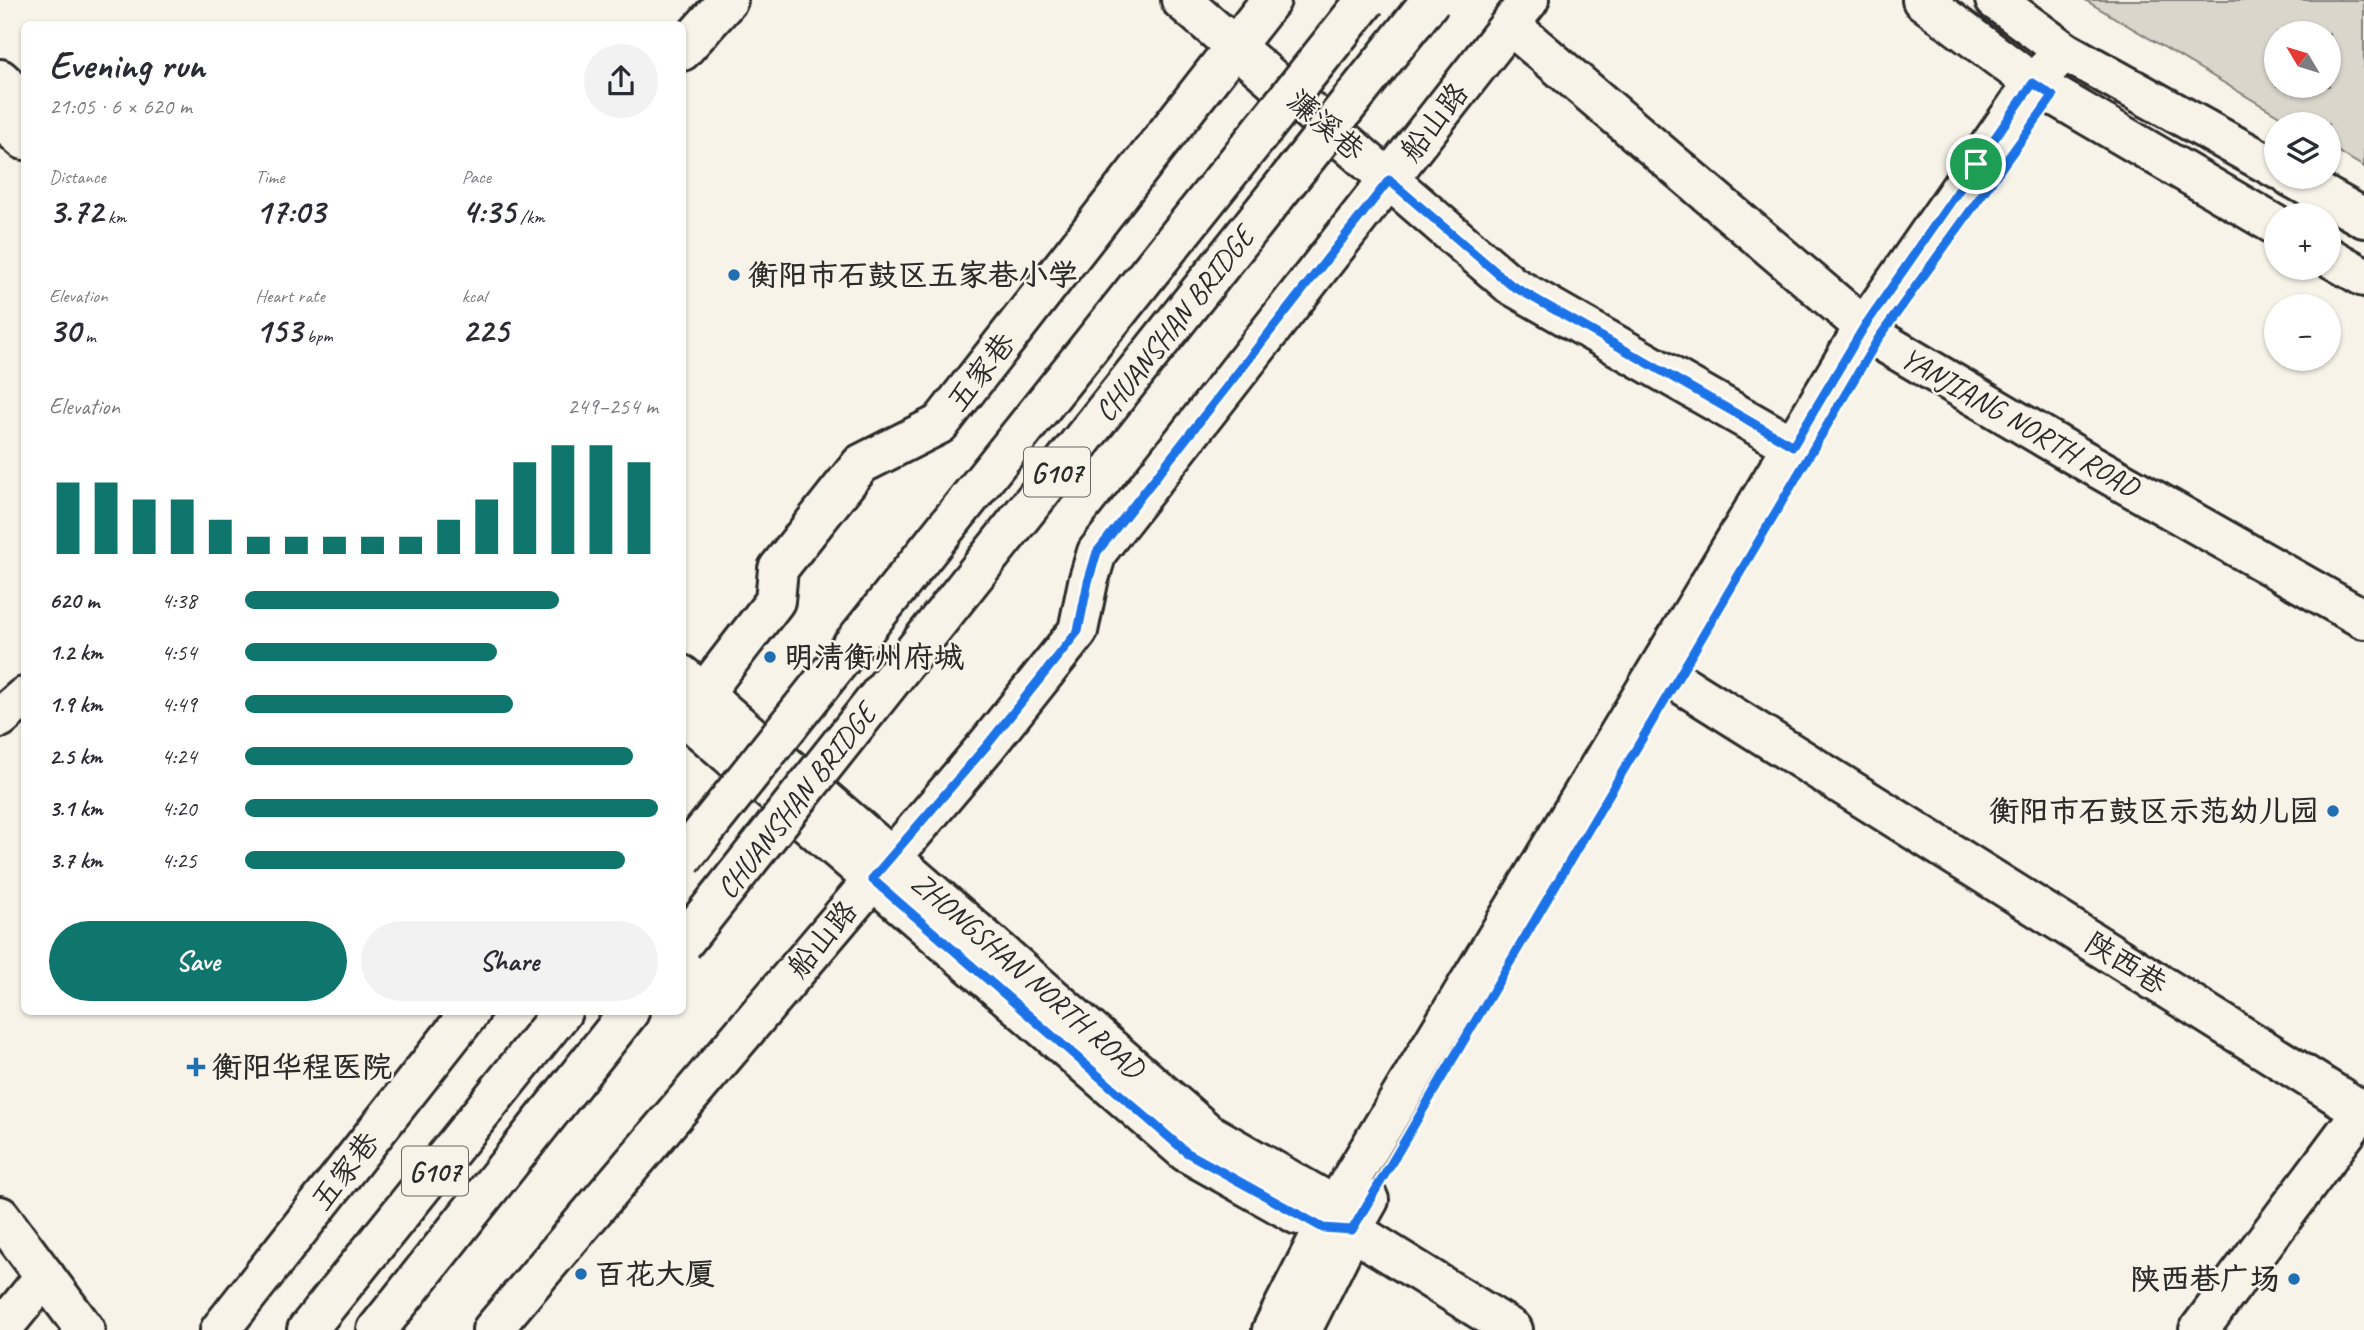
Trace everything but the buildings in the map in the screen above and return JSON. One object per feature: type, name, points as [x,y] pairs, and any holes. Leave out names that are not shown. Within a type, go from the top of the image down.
[{"type":"main road","points":[[686,47],[728,0]]},
{"type":"main road","name":"濂溪巷","points":[[1181,0],[1511,285],[1793,446]]},
{"type":"main road","name":"五家巷","points":[[687,703],[775,601],[778,569],[860,464],[940,424],[1271,0]]},
{"type":"main road","name":"CHUANSHAN BRIDGE","points":[[686,854],[1366,0]]},
{"type":"main road","name":"CHUANSHAN BRIDGE","points":[[686,939],[1431,0]]},
{"type":"main road","points":[[1922,0],[2043,90],[2264,218]]},
{"type":"main road","points":[[1995,0],[2064,51],[2264,162]]},
{"type":"main road","name":"船山路","points":[[492,1330],[988,744],[1078,631],[1097,552],[1520,12]]},
{"type":"main road","name":"YANJIANG NORTH ROAD","points":[[1520,12],[1871,333],[2078,457],[2364,619]]},
{"type":"main road","points":[[1667,676],[1793,446],[2043,90],[2064,51]]},
{"type":"main road","points":[[0,79],[21,98]]},
{"type":"main road","points":[[0,119],[21,138]]},
{"type":"main road","points":[[2312,189],[2364,218]]},
{"type":"main road","points":[[2341,264],[2364,277]]},
{"type":"main road","points":[[1272,1330],[1871,333]]},
{"type":"main road","name":"陕西巷","points":[[1667,676],[2362,1111],[2199,1330]]},
{"type":"main road","points":[[0,718],[21,700]]},
{"type":"main road","name":"ZHONGSHAN NORTH ROAD","points":[[687,703],[882,868],[1186,1152],[1337,1221],[1513,1330]]},
{"type":"main road","name":"五家巷","points":[[220,1330],[469,1015]]},
{"type":"main road","name":"G107","points":[[307,1330],[560,1015]]},
{"type":"main road","name":"G107","points":[[377,1330],[627,1015]]},
{"type":"main road","points":[[0,1216],[85,1330]]},
{"type":"main road","points":[[1302,1330],[1337,1221]]},
{"type":"main road","points":[[1,1330],[45,1276]]},
{"type":"shaded area","points":[[2085,0],[2364,0],[2364,167],[2341,153],[2341,112],[2273,112]]},
{"type":"place","name":"衡阳市石鼓区五家巷小学","points":[[734,275]]},
{"type":"place","name":"明清衡州府城","points":[[770,657]]},
{"type":"place","name":"衡阳市石鼓区示范幼儿园","points":[[2333,811]]},
{"type":"place","name":"衡阳华程医院","points":[[196,1067]]},
{"type":"place","name":"百花大厦","points":[[581,1274]]},
{"type":"place","name":"陕西巷广场","points":[[2294,1279]]},
{"type":"route","points":[[2033,83],[2053,96],[1878,339],[1352,1230],[1323,1228],[1186,1152],[872,879],[988,744],[1078,631],[1097,552],[1389,180],[1511,285],[1793,446],[1864,327],[1976,164],[2033,83]]}]
